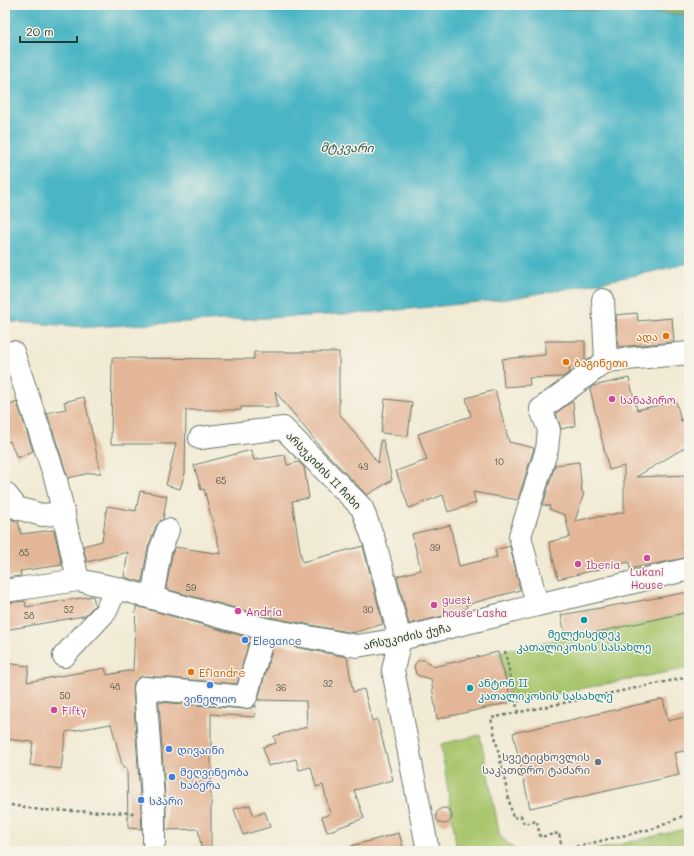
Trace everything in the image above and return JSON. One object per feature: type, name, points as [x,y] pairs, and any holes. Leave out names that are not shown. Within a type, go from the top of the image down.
[{"type":"street","points":[[604,300],[606,361]]},
{"type":"street","points":[[13,352],[56,480],[78,580]]},
{"type":"street","points":[[537,605],[520,536],[547,449],[549,430],[541,409],[606,361],[689,353]]},
{"type":"street","name":"არსუკიძის II ჩიხი","points":[[200,438],[283,428],[288,433],[362,508],[375,543],[400,639]]},
{"type":"street","points":[[5,493],[17,508],[42,515],[64,513]]},
{"type":"street","points":[[152,598],[160,551],[168,530]]},
{"type":"street","name":"არსუკიძის ქუჩა","points":[[5,591],[78,580],[116,588],[265,629],[357,646],[400,639],[689,569]]},
{"type":"street","points":[[64,656],[106,612],[116,588]]},
{"type":"street","points":[[154,842],[154,813],[145,688],[246,697],[265,629]]},
{"type":"street","points":[[400,639],[393,670],[428,851]]},
{"type":"path","points":[[505,651],[518,712]]},
{"type":"path","points":[[689,677],[491,718],[513,818],[521,816],[524,824],[537,821],[540,837],[558,833],[562,850],[656,828],[689,813]]},
{"type":"path","points":[[504,774],[522,771]]},
{"type":"path","points":[[5,804],[41,810],[154,813]]},
{"type":"green space","points":[[488,5],[689,5],[689,15]]},
{"type":"green space","points":[[689,612],[689,668],[512,702],[498,652]]},
{"type":"green space","points":[[480,735],[500,836],[516,851],[457,851],[441,744]]},
{"type":"green space","points":[[689,828],[689,851],[592,851]]},
{"type":"water","name":"მტკვარი","points":[[5,5],[488,5],[689,15],[689,263],[577,287],[507,299],[364,313],[90,327],[14,322],[5,323]]},
{"type":"building","points":[[637,313],[638,321],[672,318],[674,342],[618,347],[616,315]]},
{"type":"building","points":[[545,341],[585,341],[585,361],[577,367],[569,368],[570,372],[563,377],[529,378],[530,385],[504,387],[502,359],[545,355]]},
{"type":"building","points":[[254,352],[339,352],[339,413],[378,463],[381,440],[383,440],[392,480],[367,495],[323,450],[275,391],[278,407],[241,407],[241,410],[186,410],[185,473],[180,489],[166,485],[176,444],[111,444],[112,358],[254,359]]},
{"type":"building","points":[[629,378],[637,410],[676,401],[681,421],[687,420],[689,427],[689,445],[636,477],[689,475],[689,557],[630,569],[629,562],[558,579],[549,542],[570,537],[565,515],[549,509],[550,506],[543,505],[555,465],[579,462],[582,492],[584,493],[575,521],[624,512],[624,466],[609,470],[590,389],[593,386]]},
{"type":"building","points":[[495,390],[509,442],[534,448],[518,500],[473,492],[476,503],[448,512],[443,495],[409,508],[396,471],[427,460],[418,434],[471,416],[466,398]]},
{"type":"building","points":[[84,397],[101,473],[90,473],[68,478],[47,413],[66,409],[64,402]]},
{"type":"building","points":[[385,399],[412,402],[408,436],[381,433]]},
{"type":"building","points":[[17,402],[33,451],[17,458],[10,441],[5,443],[5,407]]},
{"type":"building","points":[[573,402],[575,426],[561,429],[556,413]]},
{"type":"building","points":[[251,450],[254,460],[285,455],[287,465],[299,462],[304,467],[309,498],[292,501],[302,562],[363,546],[383,624],[353,633],[268,617],[166,589],[172,554],[175,547],[221,554],[204,489],[201,490],[194,465]]},
{"type":"building","points":[[140,491],[167,496],[163,519],[156,526],[148,547],[142,582],[124,577],[128,552],[87,562],[83,546],[102,541],[107,506],[136,511]]},
{"type":"building","points":[[5,513],[13,520],[18,521],[21,534],[54,530],[62,565],[20,571],[21,576],[5,578]]},
{"type":"building","points":[[450,525],[459,566],[497,557],[495,550],[510,546],[520,590],[466,605],[467,608],[443,614],[443,616],[409,624],[397,576],[421,570],[412,534]]},
{"type":"building","name":"მელქისედეკ კათალიკოსის სასახლე","points":[[689,592],[689,612],[566,639],[561,615]]},
{"type":"building","points":[[93,596],[95,605],[84,616],[5,630],[5,603],[25,601],[26,607]]},
{"type":"building","points":[[136,606],[250,638],[237,684],[146,676],[140,677],[134,682],[133,689],[142,829],[128,828],[127,768],[123,768],[111,724],[66,732],[61,769],[30,765],[33,742],[5,739],[5,663],[29,666],[27,682],[105,668],[107,675],[133,670]]},
{"type":"building","points":[[274,643],[347,657],[353,692],[364,689],[372,721],[377,719],[393,780],[354,790],[364,818],[327,832],[322,817],[330,814],[323,785],[316,787],[311,767],[299,770],[296,759],[268,766],[263,747],[276,743],[274,736],[307,727],[306,701],[258,700]]},
{"type":"building","name":"ანტონ II კათალიკოსის სასახლე","points":[[498,652],[512,702],[437,719],[431,679],[416,674],[414,666],[416,663],[419,660],[423,660],[427,661],[433,667]]},
{"type":"building","name":"სვეტიცხოვლის საკათდრო ტაძარი","points":[[663,699],[668,721],[689,716],[689,750],[674,753],[679,775],[530,808],[513,733]]},
{"type":"building","points":[[159,702],[245,709],[256,705],[255,717],[211,714],[211,851],[202,851],[198,829],[166,830]]},
{"type":"building","points":[[250,805],[254,816],[265,812],[270,827],[243,835],[234,809]]},
{"type":"building","points":[[444,808],[450,810],[452,816],[450,822],[444,824],[438,822],[436,816],[438,810]]},
{"type":"building","points":[[399,833],[404,851],[352,851],[351,846]]},
{"type":"place","name":"ადა","points":[[666,336]]},
{"type":"place","name":"ბაგინეთი","points":[[566,362]]},
{"type":"place","name":"სანაპირო","points":[[612,399]]},
{"type":"place","name":"Lukani House","points":[[647,558]]},
{"type":"place","name":"Iberia","points":[[578,564]]},
{"type":"place","name":"guest house Lasha","points":[[434,605]]},
{"type":"place","name":"Andria","points":[[238,611]]},
{"type":"place","name":"მელქისედეკ კათალიკოსის სასახლე","points":[[584,620]]},
{"type":"place","name":"Elegance","points":[[245,640]]},
{"type":"place","name":"Efiandre","points":[[191,672]]},
{"type":"place","name":"ვინელიო","points":[[210,685]]},
{"type":"place","name":"ანტონ II კათალიკოსის სასახლე","points":[[470,688]]},
{"type":"place","name":"Fifty","points":[[54,710]]},
{"type":"place","name":"დივაინი","points":[[169,749]]},
{"type":"place","name":"სვეტიცხოვლის საკათდრო ტაძარი","points":[[598,762]]},
{"type":"place","name":"მეღვინეობა ხაბერა","points":[[172,777]]},
{"type":"place","name":"სპარი","points":[[141,800]]}]
